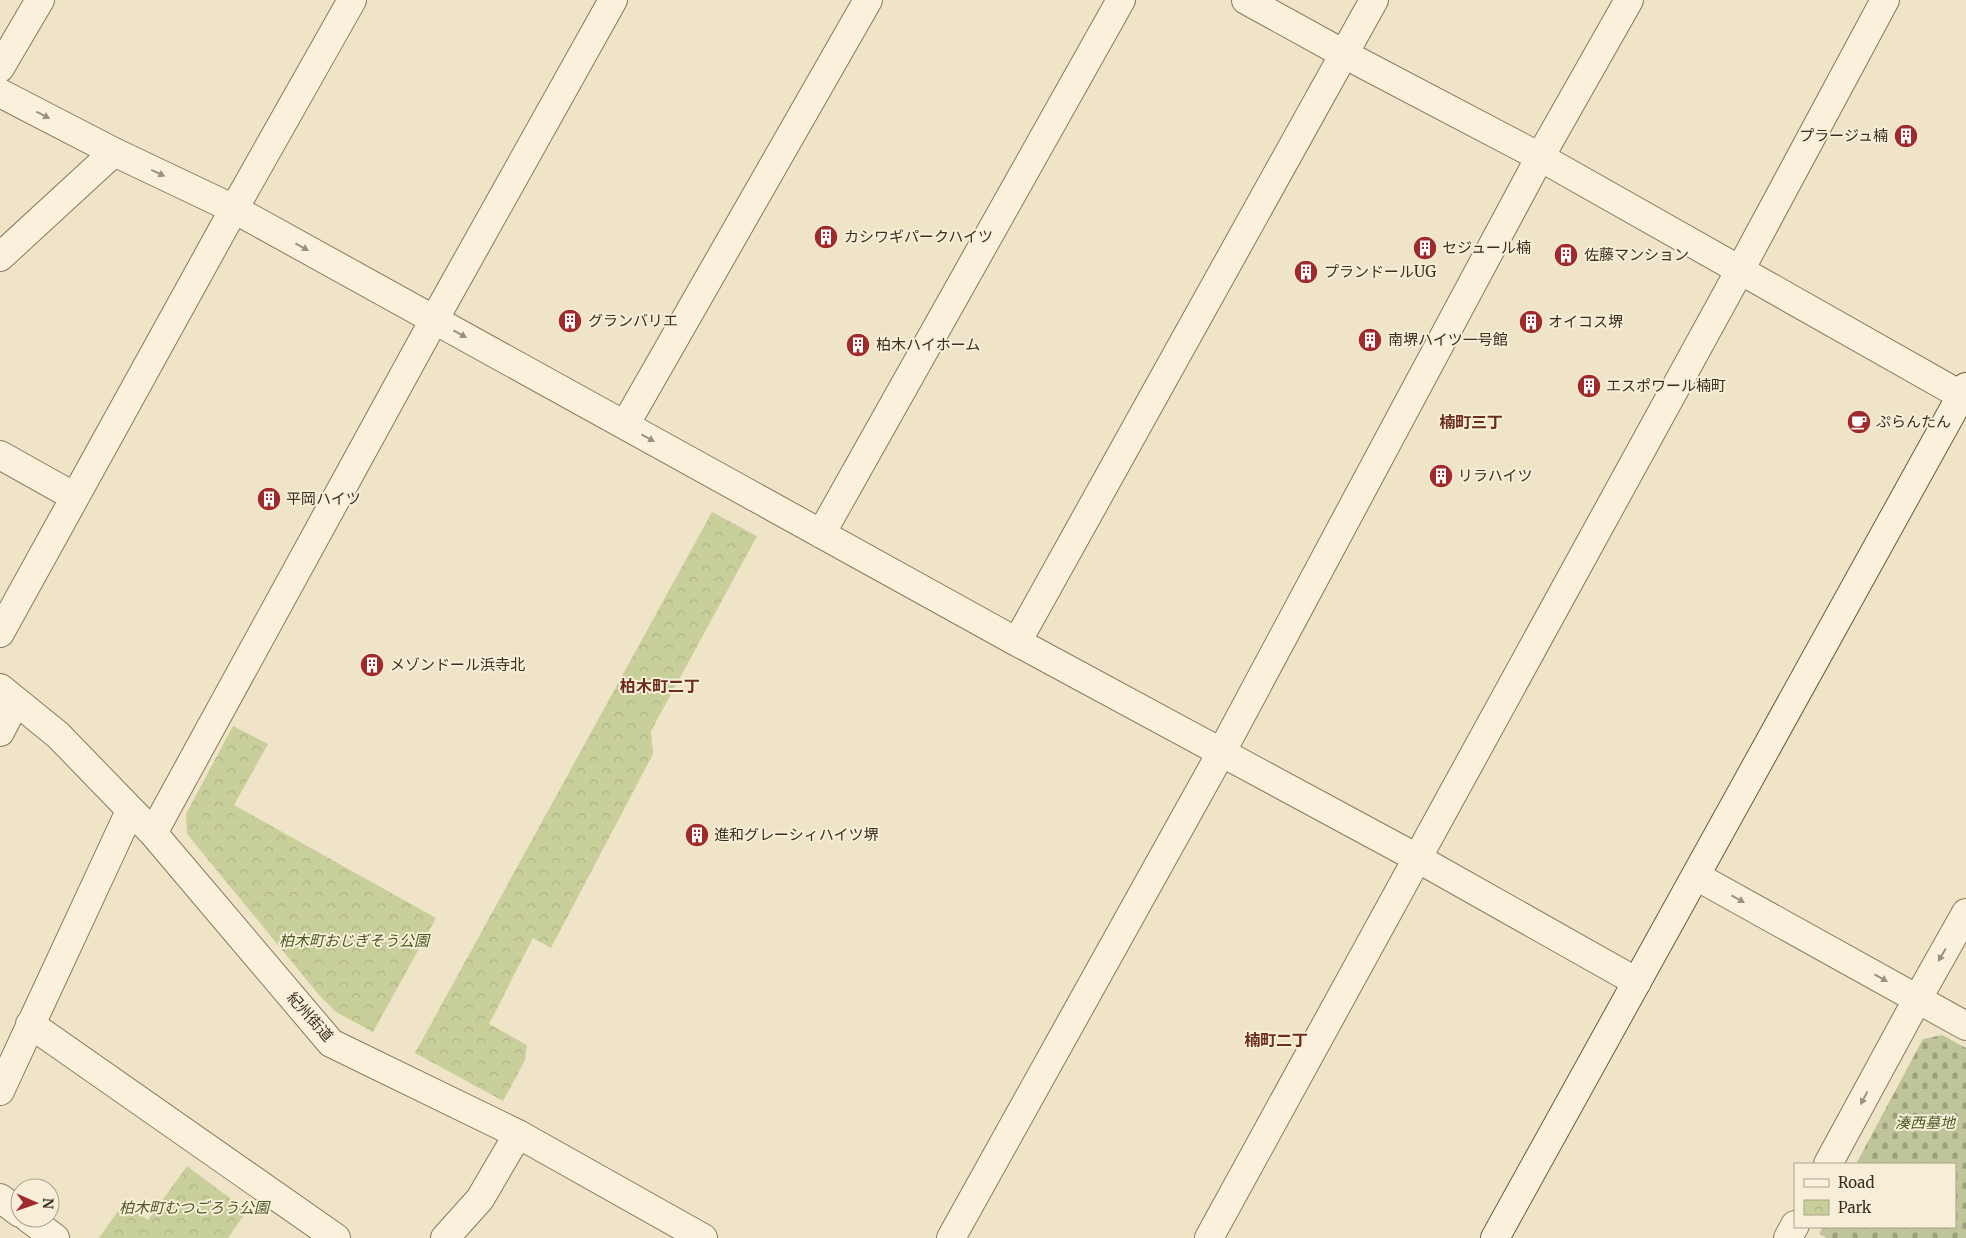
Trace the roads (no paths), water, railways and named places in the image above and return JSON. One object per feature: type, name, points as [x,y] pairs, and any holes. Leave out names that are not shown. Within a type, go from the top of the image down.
[{"type":"street","points":[[0,68],[40,0]]},
{"type":"street","points":[[0,632],[352,0]]},
{"type":"street","points":[[153,833],[434,320],[613,0]]},
{"type":"street","points":[[625,425],[868,0]]},
{"type":"street","points":[[821,534],[1120,0]]},
{"type":"street","points":[[1246,0],[1540,157],[1964,394],[1495,1238]]},
{"type":"street","points":[[1017,642],[1374,0]]},
{"type":"street","points":[[951,1238],[1220,753],[1540,157],[1629,0]]},
{"type":"street","points":[[1208,1238],[1740,270],[1885,0]]},
{"type":"street","points":[[0,93],[114,152],[234,209],[1017,642],[1417,858],[1637,982]]},
{"type":"street","points":[[0,257],[114,152]]},
{"type":"street","points":[[0,455],[75,497]]},
{"type":"street","points":[[0,732],[8,694]]},
{"type":"street","name":"紀州街道","points":[[8,694],[58,735],[153,833],[332,1043],[518,1134],[670,1230],[703,1238]]},
{"type":"street","points":[[0,1091],[130,811]]},
{"type":"street","points":[[1696,876],[1966,1026]]},
{"type":"street","points":[[1829,1163],[1966,913]]},
{"type":"street","points":[[30,1024],[336,1238]]},
{"type":"street","points":[[445,1238],[480,1199],[518,1134]]},
{"type":"street","points":[[1788,1238],[1794,1227]]},
{"type":"street","points":[[42,1228],[56,1238]]},
{"type":"place","name":"プラージュ楠","points":[[1906,136]]},
{"type":"place","name":"カシワギパークハイツ","points":[[826,237]]},
{"type":"place","name":"セジュール楠","points":[[1425,248]]},
{"type":"place","name":"佐藤マンション","points":[[1566,255]]},
{"type":"place","name":"プランドールUG","points":[[1306,272]]},
{"type":"place","name":"グランバリエ","points":[[570,321]]},
{"type":"place","name":"オイコス堺","points":[[1531,322]]},
{"type":"place","name":"南堺ハイツ一号館","points":[[1370,340]]},
{"type":"place","name":"柏木ハイホーム","points":[[858,345]]},
{"type":"place","name":"エスポワール楠町","points":[[1589,386]]},
{"type":"place","name":"ぷらんたん","points":[[1859,422]]},
{"type":"place","name":"リラハイツ","points":[[1441,476]]},
{"type":"place","name":"平岡ハイツ","points":[[269,499]]},
{"type":"place","name":"メゾンドール浜寺北","points":[[372,665]]},
{"type":"place","name":"進和グレーシィハイツ堺","points":[[697,835]]},
{"type":"district","name":"楠町三丁","points":[[1471,422]]},
{"type":"district","name":"柏木町二丁","points":[[660,686]]},
{"type":"district","name":"楠町二丁","points":[[1276,1040]]},
{"type":"park label","name":"柏木町おじぎそう公園","points":[[354,941]]},
{"type":"park label","name":"湊西墓地","points":[[1925,1123]]},
{"type":"park label","name":"柏木町むつごろう公園","points":[[194,1208]]}]
